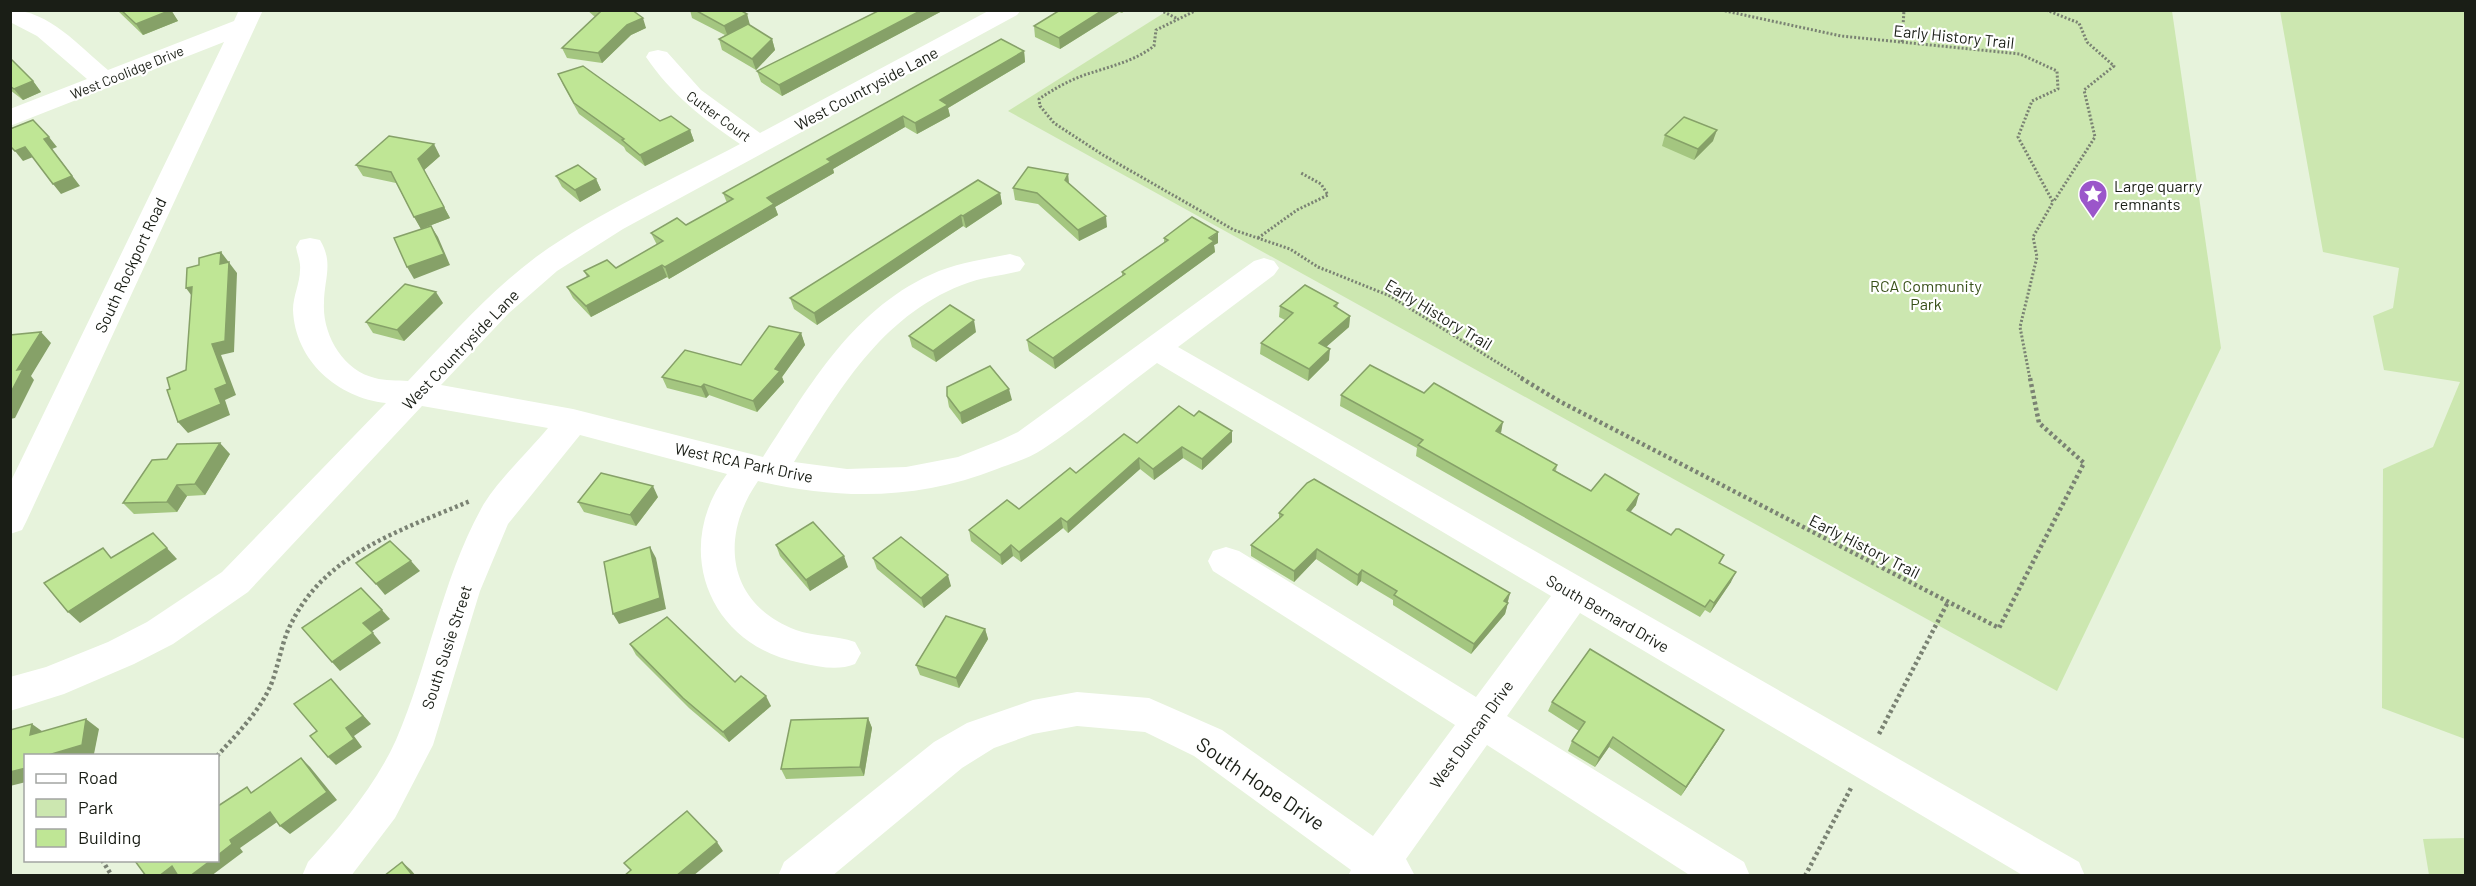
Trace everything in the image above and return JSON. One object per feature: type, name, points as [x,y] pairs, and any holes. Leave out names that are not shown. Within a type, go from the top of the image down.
[{"type":"street","name":"West Countryside Lane","points":[[10,694],[51,682],[121,653],[160,633],[216,596],[257,562],[498,306],[547,264],[613,223],[1009,10]]},
{"type":"street","points":[[10,12],[46,31],[104,80]]},
{"type":"street","name":"West Coolidge Drive","points":[[10,118],[247,18]]},
{"type":"street","name":"South Rockport Road","points":[[10,520],[247,18]]},
{"type":"street","name":"Cutter Court","points":[[658,57],[674,81],[689,95],[760,145]]},
{"type":"street","name":"West RCA Park Drive","points":[[310,247],[315,269],[309,292],[308,313],[323,355],[350,380],[365,387],[390,393],[417,393],[573,421],[761,468],[825,479],[888,482],[918,479],[973,465],[1030,441],[1154,348],[1261,253]]},
{"type":"street","points":[[842,653],[793,645],[752,623],[735,606],[723,587],[717,567],[717,532],[727,500],[761,468],[848,355],[894,308],[942,281],[1010,264]]},
{"type":"street","name":"South Bernard Drive","points":[[1154,348],[2064,876]]},
{"type":"street","name":"South Susie Street","points":[[323,876],[361,834],[391,788],[408,755],[422,724],[472,566],[495,515],[573,421]]},
{"type":"street","points":[[1226,561],[1729,876]]},
{"type":"street","name":"West Duncan Drive","points":[[1380,872],[1481,721],[1574,593]]},
{"type":"street","name":"South Hope Drive","points":[[803,872],[948,755],[981,735],[1033,717],[1077,709],[1149,715],[1208,743],[1380,872]]},
{"type":"path","points":[[1160,10],[1179,20]]},
{"type":"path","name":"Early History Trail","points":[[1197,10],[1156,30],[1154,46],[1144,54],[1113,67],[1092,72],[1049,92],[1040,99],[1040,106],[1054,123],[1103,155],[1234,230],[1261,253],[1290,249],[1318,267],[1390,296],[1559,400],[1999,628],[2084,463],[2039,423],[2020,327],[2037,257],[2033,237],[2053,202],[2049,188],[2030,161],[2018,137],[2032,101],[2058,89],[2057,71],[2020,54],[1841,36],[1721,10]]},
{"type":"path","points":[[1902,42],[1904,10]]},
{"type":"path","points":[[2046,10],[2079,23],[2087,42],[2114,66],[2084,90],[2095,137],[2053,202]]},
{"type":"path","points":[[1261,253],[1298,210],[1328,195],[1321,183],[1301,173]]},
{"type":"path","points":[[219,754],[233,739],[270,689],[292,620],[325,574],[363,548],[475,499]]},
{"type":"path","points":[[1876,740],[1948,602]]},
{"type":"path","points":[[1805,876],[1857,777]]},
{"type":"path","points":[[103,862],[112,876]]},
{"type":"green space","name":"RCA Community Park","points":[[1167,11],[2172,11],[2221,348],[2057,691],[1008,111]]},
{"type":"green space","points":[[2280,11],[2465,11],[2465,739],[2382,708],[2383,469],[2433,447],[2460,382],[2384,370],[2373,316],[2393,308],[2399,268],[2323,252]]},
{"type":"green space","points":[[2465,838],[2465,875],[2429,875],[2423,839]]},
{"type":"building","points":[[121,10],[171,10],[136,24]]},
{"type":"building","points":[[597,10],[632,10],[643,18],[627,25],[598,53],[562,48],[600,12]]},
{"type":"building","points":[[695,10],[740,10],[747,14],[724,26]]},
{"type":"building","points":[[880,10],[922,10],[779,85],[757,71]]},
{"type":"building","points":[[1060,10],[1103,10],[1059,38],[1034,26]]},
{"type":"building","points":[[748,24],[772,39],[752,59],[719,39]]},
{"type":"building","points":[[1001,39],[1024,51],[940,100],[948,105],[915,123],[903,116],[827,159],[831,162],[767,198],[774,204],[665,267],[662,265],[586,306],[567,287],[589,276],[584,271],[607,260],[616,268],[663,241],[651,233],[677,218],[686,225],[733,199],[723,193]]},
{"type":"building","points":[[10,58],[33,81],[14,89],[10,86]]},
{"type":"building","points":[[583,66],[660,121],[671,116],[690,130],[640,155],[622,140],[624,139],[574,103],[558,74]]},
{"type":"building","points":[[1684,117],[1717,130],[1698,149],[1665,135]]},
{"type":"building","points":[[33,120],[49,137],[44,139],[72,176],[53,184],[25,147],[15,151],[10,146],[10,129]]},
{"type":"building","points":[[389,136],[434,144],[418,159],[444,207],[414,217],[391,172],[356,165]]},
{"type":"building","points":[[578,165],[596,179],[575,190],[556,176]]},
{"type":"building","points":[[1028,167],[1068,174],[1065,180],[1106,216],[1078,230],[1037,193],[1013,188]]},
{"type":"building","points":[[978,180],[1000,193],[963,216],[961,215],[814,313],[790,298]]},
{"type":"building","points":[[1192,217],[1218,232],[1209,238],[1214,241],[1053,358],[1027,340],[1125,274],[1122,272],[1168,240],[1164,238]]},
{"type":"building","points":[[431,226],[444,254],[407,267],[394,238]]},
{"type":"building","points":[[221,252],[220,264],[229,262],[225,341],[212,344],[227,384],[215,389],[221,404],[178,422],[167,390],[170,389],[167,378],[186,370],[192,287],[186,288],[187,268],[199,265],[199,258]]},
{"type":"building","points":[[405,284],[436,292],[397,330],[366,322]]},
{"type":"building","points":[[1305,285],[1338,303],[1334,306],[1350,316],[1319,343],[1330,349],[1309,369],[1261,343],[1293,313],[1280,306]]},
{"type":"building","points":[[950,305],[974,320],[933,351],[909,336]]},
{"type":"building","points":[[769,326],[801,333],[775,369],[780,371],[753,401],[704,384],[701,387],[662,377],[685,350],[741,365]]},
{"type":"building","points":[[41,332],[17,370],[23,369],[10,394],[10,335]]},
{"type":"building","points":[[1370,365],[1424,393],[1434,383],[1503,422],[1496,431],[1557,465],[1553,470],[1591,491],[1605,474],[1639,494],[1627,510],[1671,535],[1679,529],[1724,555],[1719,563],[1736,572],[1714,603],[1710,600],[1705,607],[1418,445],[1423,440],[1341,395]]},
{"type":"building","points":[[990,366],[1009,389],[960,413],[947,396],[947,387]]},
{"type":"building","points":[[1179,406],[1194,416],[1199,411],[1232,431],[1202,459],[1182,447],[1153,469],[1139,458],[1067,522],[1061,518],[1019,552],[1011,545],[1000,555],[969,530],[1007,500],[1019,509],[1070,468],[1076,473],[1124,434],[1137,443]]},
{"type":"building","points":[[220,443],[195,484],[177,485],[167,502],[123,503],[152,460],[167,459],[177,444]]},
{"type":"building","points":[[601,473],[653,486],[630,515],[578,502]]},
{"type":"building","points":[[1314,479],[1510,593],[1504,601],[1508,603],[1474,644],[1394,595],[1397,591],[1362,570],[1358,575],[1317,549],[1294,571],[1251,545],[1283,515],[1279,513],[1307,483]]},
{"type":"building","points":[[813,522],[844,556],[806,580],[776,545]]},
{"type":"building","points":[[153,533],[167,548],[68,612],[44,583],[103,548],[111,558]]},
{"type":"building","points":[[901,537],[948,575],[921,598],[873,558]]},
{"type":"building","points":[[390,541],[411,561],[376,584],[356,563]]},
{"type":"building","points":[[650,547],[660,598],[613,614],[604,562]]},
{"type":"building","points":[[361,588],[382,610],[363,623],[373,633],[332,662],[302,628]]},
{"type":"building","points":[[946,616],[985,629],[956,678],[916,665]]},
{"type":"building","points":[[667,617],[735,682],[741,676],[766,696],[723,732],[683,698],[630,644]]},
{"type":"building","points":[[1590,649],[1724,730],[1686,787],[1613,737],[1599,758],[1572,741],[1585,722],[1552,702]]},
{"type":"building","points":[[331,679],[363,716],[346,728],[354,739],[328,757],[310,736],[317,731],[294,704]]},
{"type":"building","points":[[868,718],[860,767],[781,769],[791,720]]},
{"type":"building","points":[[86,719],[82,745],[52,754],[24,754],[24,768],[10,772],[10,730],[32,724],[30,735]]},
{"type":"building","points":[[301,758],[327,792],[280,826],[270,812],[230,840],[232,844],[219,854],[219,805],[247,787],[251,793]]},
{"type":"building","points":[[687,811],[717,842],[676,876],[624,876],[631,870],[624,863]]},
{"type":"building","points":[[136,862],[209,862],[190,876],[178,876],[172,866],[159,876],[146,876]]},
{"type":"building","points":[[402,862],[413,876],[384,876]]},
{"type":"place","name":"Large quarry remnants","points":[[2093,220]]}]
